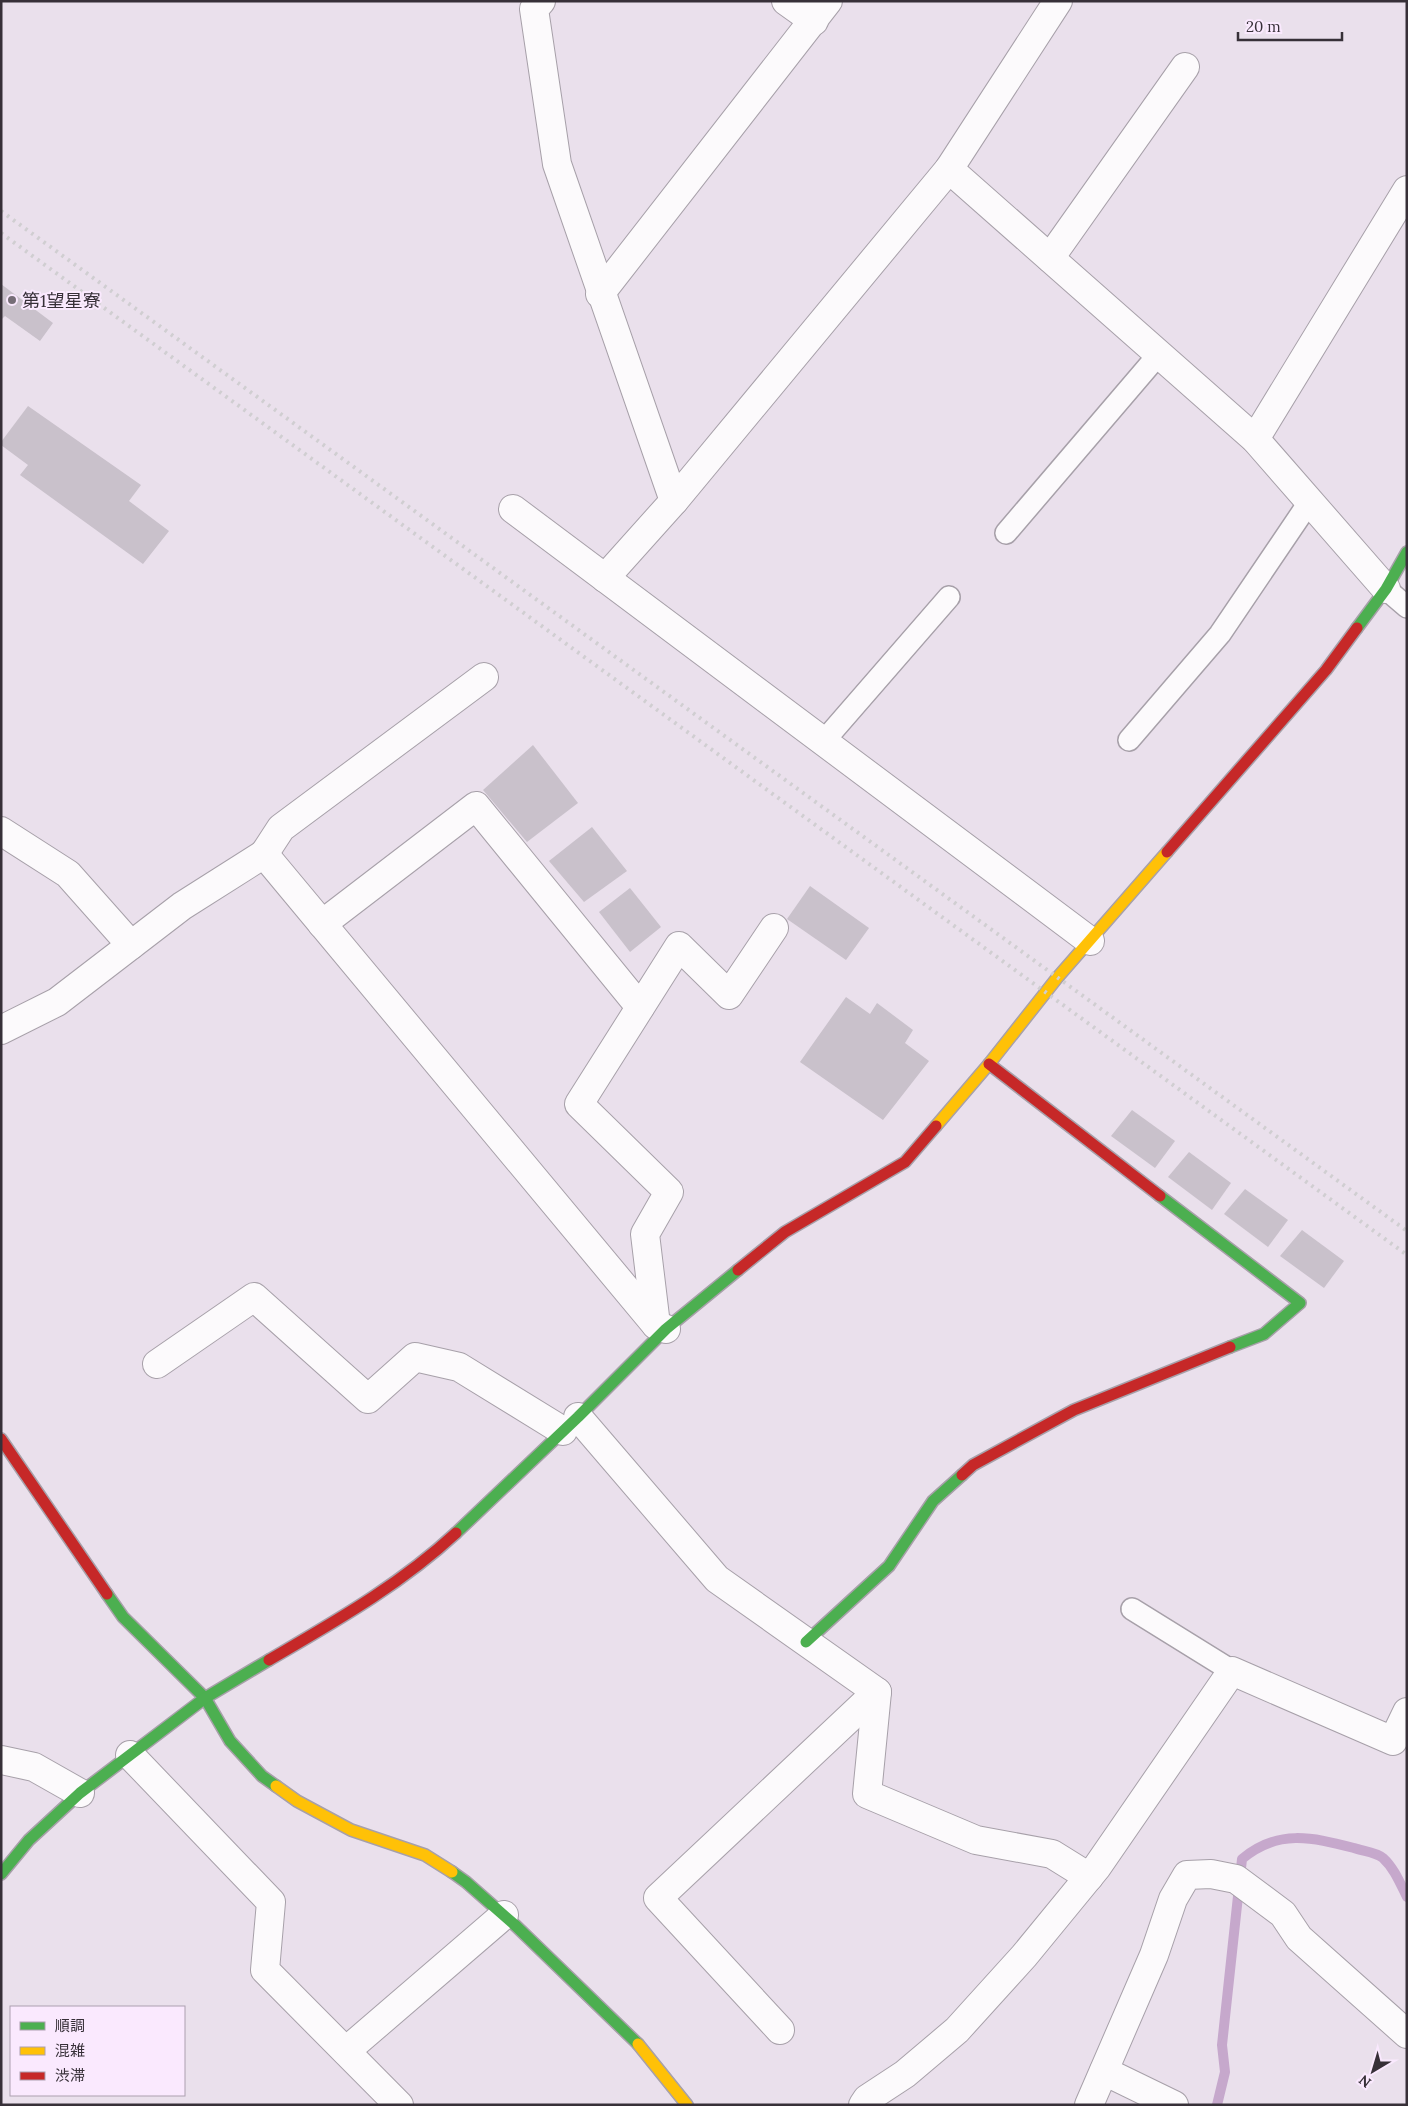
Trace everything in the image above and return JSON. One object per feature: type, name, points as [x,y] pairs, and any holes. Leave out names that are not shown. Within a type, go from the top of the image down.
[{"type":"street","points":[[541,1],[534,9],[557,164],[600,294],[674,501]]},
{"type":"street","points":[[600,294],[821,11],[786,1]]},
{"type":"street","points":[[605,578],[674,501],[949,169],[1058,1]]},
{"type":"street","points":[[1050,258],[1186,67]]},
{"type":"street","points":[[949,169],[1255,439],[1386,588]]},
{"type":"street","points":[[1255,439],[1407,190]]},
{"type":"street","points":[[513,509],[1090,941]]},
{"type":"street","points":[[1,1874],[29,1840],[80,1793],[205,1698],[363,1605],[428,1559],[571,1424],[661,1327],[785,1232],[905,1162],[989,1064],[1046,992],[1326,670],[1386,588],[1407,552]]},
{"type":"street","points":[[1,1030],[57,1002],[182,906],[264,854],[281,828],[484,677]]},
{"type":"street","points":[[322,924],[476,806],[640,1007]]},
{"type":"street","points":[[1,831],[68,874],[131,945]]},
{"type":"street","points":[[264,854],[661,1327]]},
{"type":"street","points":[[661,1327],[645,1234],[669,1192],[578,1104],[679,946],[729,994],[774,928]]},
{"type":"street","points":[[806,1642],[889,1566],[933,1501],[973,1464],[1074,1410],[1264,1334],[1300,1303],[989,1064]]},
{"type":"street","points":[[158,1364],[254,1297],[368,1398],[415,1357],[459,1367],[571,1424],[717,1579],[877,1692]]},
{"type":"street","points":[[1,1439],[123,1617],[205,1698],[230,1741],[262,1776],[297,1801],[351,1830],[425,1855],[466,1882],[631,2034],[687,2105]]},
{"type":"street","points":[[864,2105],[867,2099],[905,2074],[957,2030],[1024,1956],[1089,1878],[1232,1671],[1400,1745],[1407,1712]]},
{"type":"street","points":[[877,1692],[867,1794],[976,1840],[1052,1854],[1089,1878]]},
{"type":"street","points":[[780,2030],[658,1898],[877,1692]]},
{"type":"street","points":[[130,1755],[271,1902],[266,1970],[399,2105]]},
{"type":"street","points":[[1,1760],[34,1767],[80,1793]]},
{"type":"street","points":[[1089,2105],[1154,1955],[1172,1899],[1187,1875],[1211,1874],[1236,1879],[1283,1914],[1299,1938],[1407,2034]]},
{"type":"street","points":[[346,2051],[504,1915]]},
{"type":"street","points":[[1104,2071],[1174,2105]]},
{"type":"lane","points":[[1006,533],[1159,354]]},
{"type":"lane","points":[[1129,740],[1220,634],[1310,502]]},
{"type":"lane","points":[[1386,588],[1407,607]]},
{"type":"lane","points":[[824,742],[949,597]]},
{"type":"lane","points":[[1132,1610],[1232,1671]]},
{"type":"building","name":"第1望星寮","points":[[1,284],[53,323],[40,341],[5,316],[1,320]]},
{"type":"building","points":[[28,406],[141,485],[129,501],[169,531],[143,564],[20,475],[28,465],[1,445],[1,442]]},
{"type":"building","points":[[533,745],[578,803],[527,842],[483,790]]},
{"type":"building","points":[[592,827],[627,871],[584,902],[549,861]]},
{"type":"building","points":[[810,886],[869,928],[846,960],[787,919]]},
{"type":"building","points":[[630,888],[661,927],[630,952],[599,912]]},
{"type":"building","points":[[846,997],[870,1014],[877,1003],[913,1030],[905,1043],[929,1061],[883,1120],[800,1062]]},
{"type":"building","points":[[1132,1110],[1175,1141],[1155,1168],[1111,1136]]},
{"type":"building","points":[[1189,1152],[1231,1183],[1212,1210],[1168,1177]]},
{"type":"building","points":[[1245,1189],[1288,1220],[1268,1247],[1224,1214]]},
{"type":"building","points":[[1302,1230],[1344,1261],[1324,1288],[1280,1256]]},
{"type":"waterway","points":[[1217,2105],[1225,2072],[1222,2045],[1242,1859],[1255,1849],[1282,1839],[1309,1839],[1338,1844],[1373,1853],[1383,1858],[1394,1871],[1407,1897]]},
{"type":"railway","points":[[1,211],[1407,1231]]},
{"type":"railway","points":[[1,233],[1407,1255]]},
{"type":"traffic: fast","points":[[1357,628],[1386,589],[1407,552]]},
{"type":"traffic: fast","points":[[1160,1196],[1300,1303],[1264,1334],[1230,1347]]},
{"type":"traffic: fast","points":[[456,1533],[578,1417],[666,1329],[738,1270]]},
{"type":"traffic: fast","points":[[806,1642],[889,1566],[933,1501],[962,1475]]},
{"type":"traffic: fast","points":[[107,1594],[123,1617],[205,1698],[230,1741],[262,1776],[276,1786]]},
{"type":"traffic: fast","points":[[1,1874],[29,1840],[80,1793],[205,1698],[269,1660]]},
{"type":"traffic: fast","points":[[452,1872],[516,1926],[638,2044]]},
{"type":"traffic: slow","points":[[936,1126],[989,1064],[1057,978],[1167,852]]},
{"type":"traffic: slow","points":[[276,1786],[297,1801],[351,1830],[425,1855],[452,1872]]},
{"type":"traffic: slow","points":[[638,2044],[687,2105]]},
{"type":"traffic: jam","points":[[1167,852],[1326,670],[1357,628]]},
{"type":"traffic: jam","points":[[989,1064],[1160,1196]]},
{"type":"traffic: jam","points":[[738,1270],[785,1232],[905,1162],[936,1126]]},
{"type":"traffic: jam","points":[[962,1475],[973,1465],[1074,1410],[1230,1347]]},
{"type":"traffic: jam","points":[[1,1439],[107,1594]]},
{"type":"traffic: jam","points":[[269,1660],[366,1602],[435,1552],[456,1533]]},
{"type":"place","name":"第1望星寮","points":[[12,300]]}]
